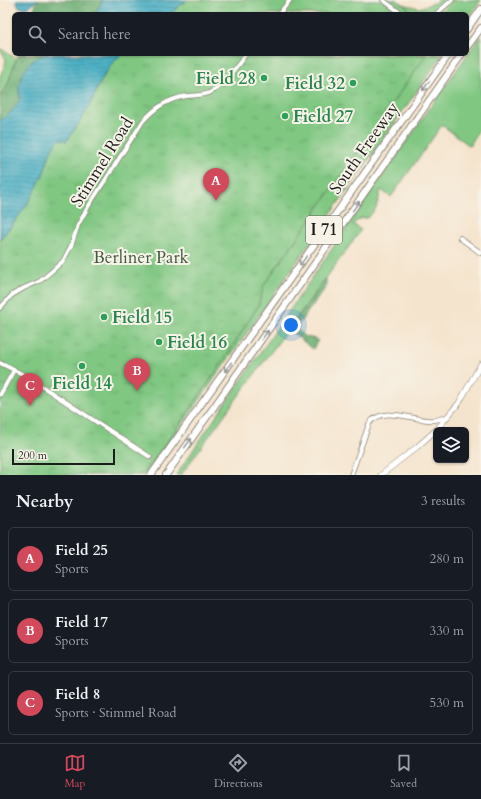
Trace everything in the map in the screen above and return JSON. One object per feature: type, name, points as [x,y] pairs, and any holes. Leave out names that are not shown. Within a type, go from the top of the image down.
[{"type":"highway","points":[[469,26],[481,9]]},
{"type":"highway","points":[[469,45],[481,28]]},
{"type":"highway","name":"South Freeway","points":[[151,475],[448,56]]},
{"type":"highway","name":"South Freeway","points":[[166,475],[461,56]]},
{"type":"main road","points":[[439,427],[449,416],[468,388],[481,364]]},
{"type":"main road","points":[[381,475],[433,433]]},
{"type":"street","points":[[281,12],[290,0]]},
{"type":"street","points":[[383,0],[399,12]]},
{"type":"street","points":[[438,12],[452,0]]},
{"type":"street","name":"Stimmel Road","points":[[0,308],[12,296],[24,288],[40,281],[63,261],[71,246],[78,225],[88,207],[143,121],[152,111],[168,100],[179,97],[205,94],[216,90],[244,56]]},
{"type":"street","points":[[460,238],[481,253]]},
{"type":"street","points":[[0,363],[26,376],[150,457]]},
{"type":"street","points":[[0,395],[14,370]]},
{"type":"street","points":[[351,475],[369,424],[376,417],[397,415],[429,420],[440,420],[449,416]]},
{"type":"green space","points":[[38,0],[103,0],[96,12],[33,12]]},
{"type":"green space","points":[[187,0],[397,0],[412,12],[172,12]]},
{"type":"green space","points":[[385,0],[397,0],[403,4],[419,8],[434,3],[437,0],[450,0],[436,12],[403,12]]},
{"type":"green space","points":[[453,0],[481,0],[469,17],[469,12],[440,12]]},
{"type":"green space","points":[[481,35],[481,125],[470,146],[442,125],[391,197],[381,190],[376,208],[368,218],[361,218],[353,224],[361,230],[181,475],[176,475],[466,56],[469,56],[469,52]]},
{"type":"green space","points":[[0,48],[16,59],[7,86],[0,97],[0,77],[6,61],[0,51]]},
{"type":"green space","points":[[18,56],[42,56],[36,59],[24,73],[20,85],[18,103],[0,121],[0,97],[7,86]]},
{"type":"green space","name":"Berliner Park","points":[[120,56],[426,56],[264,285],[258,306],[224,360],[156,457],[140,475],[0,475],[0,239],[13,225],[44,172],[53,145],[60,139],[67,141],[86,112],[105,74]]},
{"type":"green space","points":[[426,56],[442,56],[154,465],[146,475],[140,475],[156,457],[224,360],[258,306],[264,285]]},
{"type":"green space","points":[[326,278],[326,287],[298,325],[298,330],[304,336],[318,340],[313,349],[289,330]]},
{"type":"water","points":[[16,0],[38,0],[27,8],[19,7]]},
{"type":"water","points":[[103,0],[187,0],[172,12],[96,12]]},
{"type":"water","points":[[40,56],[120,56],[105,74],[86,112],[67,141],[60,139],[56,142],[40,181],[30,199],[13,224],[0,239],[0,121],[16,106],[19,101],[20,82],[24,71],[32,61]]},
{"type":"place","name":"Field 28","points":[[264,78]]},
{"type":"place","name":"Field 32","points":[[353,83]]},
{"type":"place","name":"Field 27","points":[[285,116]]},
{"type":"place","name":"Field 25","points":[[216,201]]},
{"type":"place","name":"Field 15","points":[[104,317]]},
{"type":"place","name":"Field 16","points":[[159,342]]},
{"type":"place","name":"Field 14","points":[[82,366]]},
{"type":"place","name":"Field 17","points":[[137,391]]},
{"type":"place","name":"Field 8","points":[[30,406]]}]
